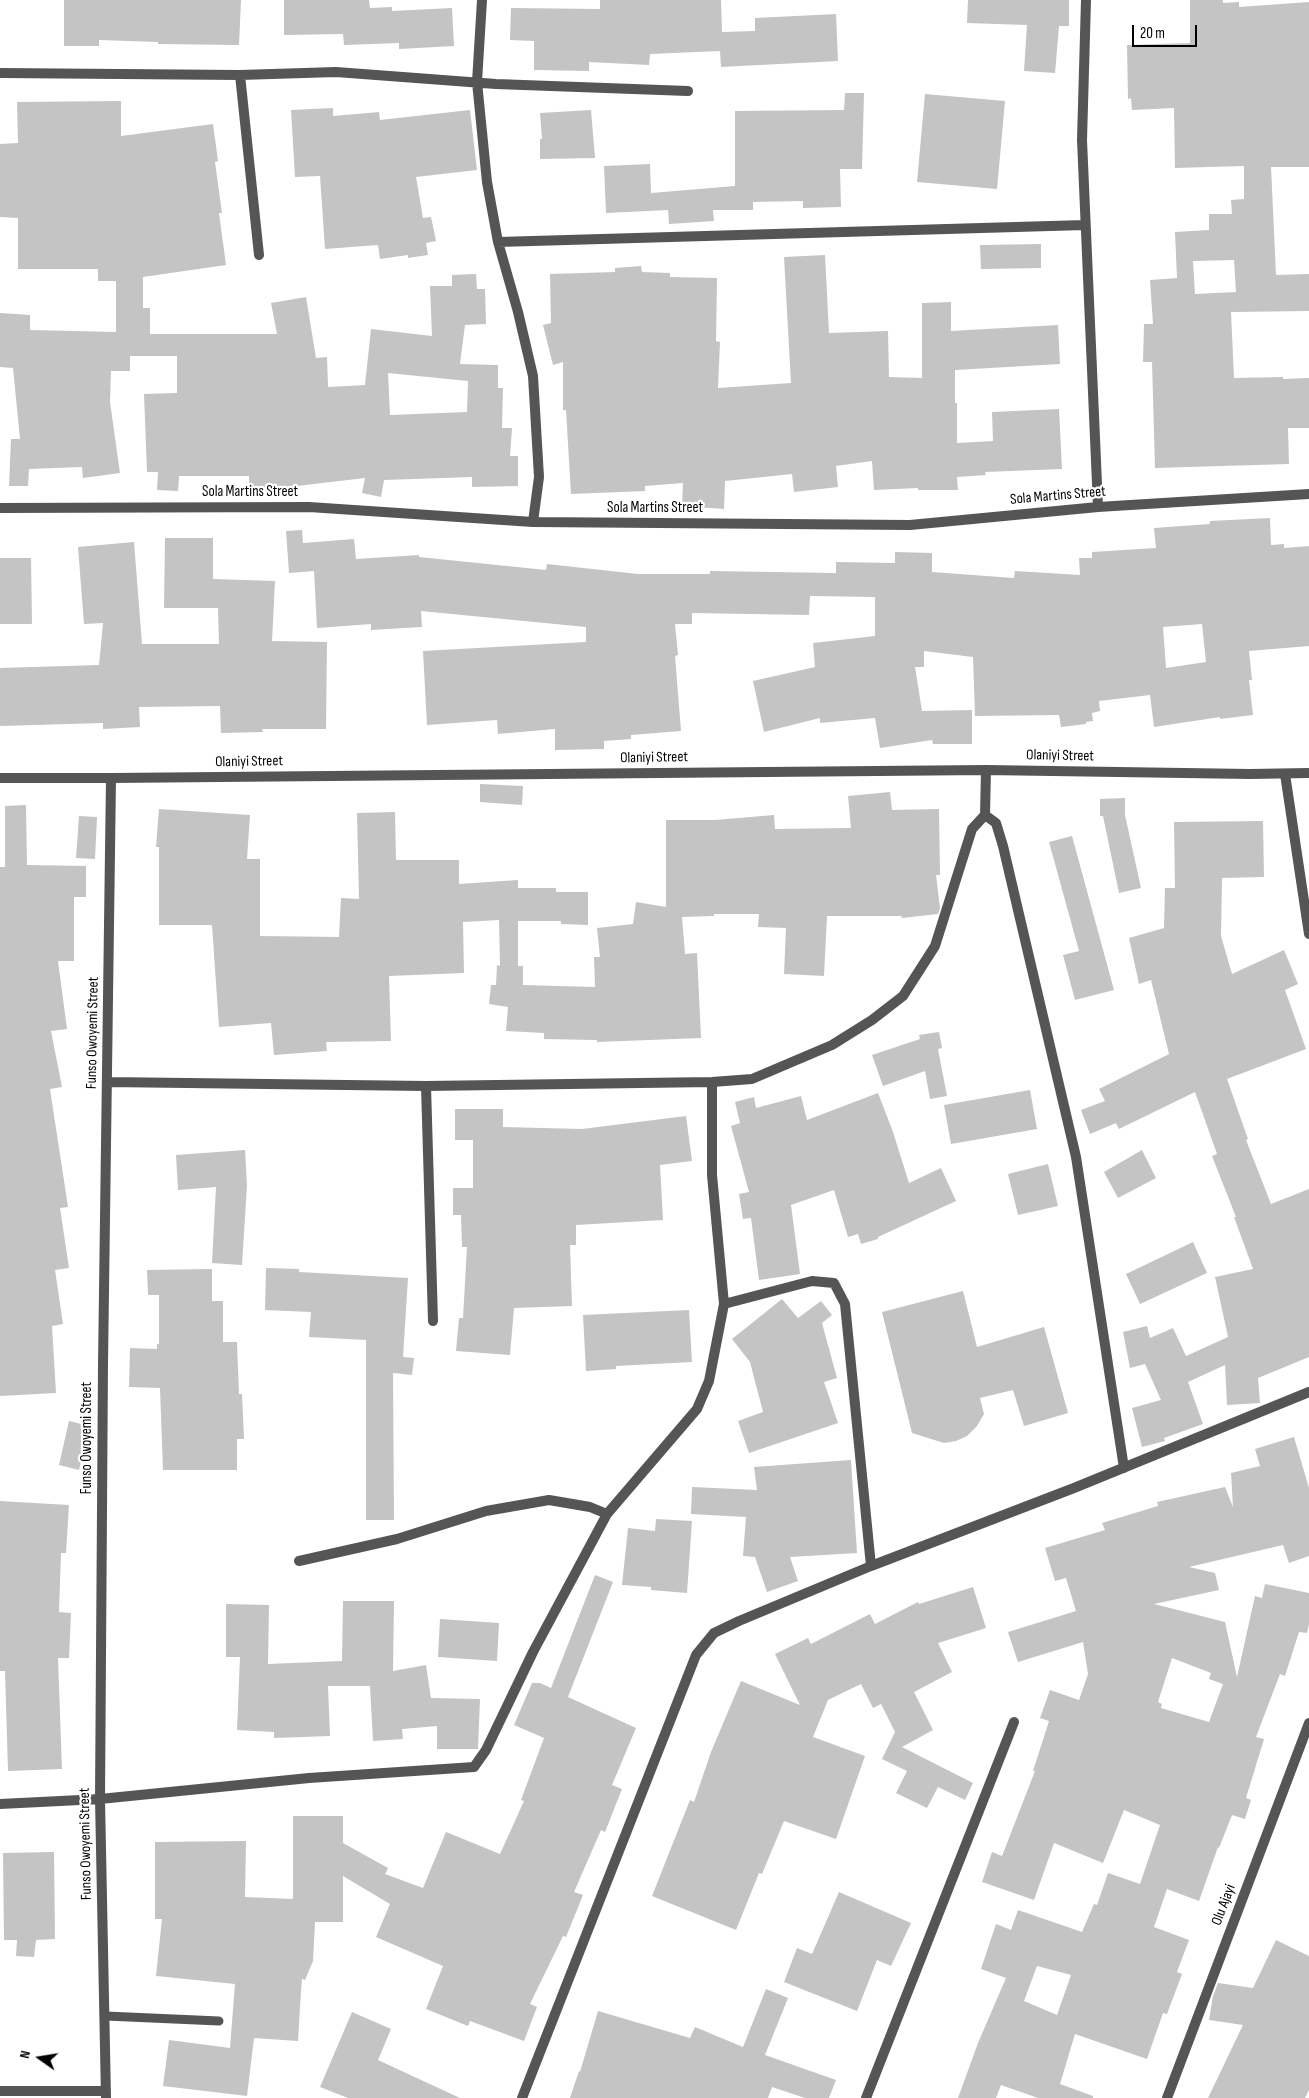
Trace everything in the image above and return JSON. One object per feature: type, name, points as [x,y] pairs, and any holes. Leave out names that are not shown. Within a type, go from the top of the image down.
[{"type":"street","points":[[482,0],[477,82],[487,182],[498,242],[518,312],[533,376],[539,477],[533,522]]},
{"type":"street","points":[[1086,0],[1082,140],[1098,507]]},
{"type":"street","points":[[0,72],[240,75],[336,72],[496,84],[688,91]]},
{"type":"street","points":[[240,75],[259,255]]},
{"type":"street","points":[[498,242],[1085,225]]},
{"type":"street","name":"Sola Martins Street","points":[[0,508],[309,507],[533,522],[910,525],[1098,507],[1309,494]]},
{"type":"street","points":[[107,1082],[426,1086],[712,1082],[752,1079],[832,1045],[872,1020],[903,996],[935,946],[972,830],[985,815],[986,770]]},
{"type":"street","name":"Olaniyi Street","points":[[0,778],[986,770],[1309,774]]},
{"type":"street","points":[[1285,774],[1309,934]]},
{"type":"street","name":"Funso Owoyemi Street","points":[[106,2095],[106,2016],[100,1799],[102,1374],[112,778]]},
{"type":"street","points":[[985,815],[996,822],[1003,846],[1076,1158],[1124,1468]]},
{"type":"street","points":[[0,1804],[100,1799],[309,1778],[474,1767],[486,1750],[534,1652],[607,1514],[697,1409],[709,1381],[724,1304],[712,1174],[712,1082]]},
{"type":"street","points":[[426,1086],[433,1321]]},
{"type":"street","points":[[724,1304],[812,1281],[834,1283],[845,1304],[871,1566]]},
{"type":"street","points":[[522,2098],[696,1655],[714,1633],[871,1566],[1124,1468],[1309,1392]]},
{"type":"street","points":[[299,1560],[397,1539],[486,1510],[549,1500],[590,1507],[607,1514]]},
{"type":"street","points":[[866,2098],[1014,1722]]},
{"type":"street","name":"Olu Ajayi","points":[[1166,2098],[1309,1723]]},
{"type":"street","points":[[0,2091],[106,2095]]},
{"type":"lane","points":[[106,2016],[219,2021]]},
{"type":"building","points":[[64,0],[241,0],[239,45],[158,44],[158,42],[99,40],[99,46],[64,46]]},
{"type":"building","points":[[284,0],[369,0],[370,8],[392,7],[392,11],[452,8],[454,46],[399,49],[399,43],[344,45],[343,34],[284,35]]},
{"type":"building","points":[[600,0],[721,0],[722,32],[755,31],[755,18],[836,14],[838,61],[721,67],[720,51],[650,54],[649,65],[589,62],[589,71],[534,70],[534,41],[510,40],[511,8],[600,9]]},
{"type":"building","points":[[968,0],[1069,0],[1069,26],[1059,26],[1055,73],[1024,71],[1027,25],[967,23]]},
{"type":"building","points":[[1190,0],[1223,0],[1223,3],[1239,2],[1239,7],[1309,2],[1309,167],[1271,167],[1276,275],[1309,274],[1309,311],[1231,312],[1234,378],[1309,378],[1309,428],[1288,428],[1289,464],[1155,468],[1152,362],[1143,362],[1144,324],[1153,324],[1150,280],[1177,278],[1175,232],[1209,230],[1209,214],[1232,214],[1231,200],[1244,199],[1244,166],[1175,168],[1174,108],[1132,110],[1131,98],[1128,99],[1127,45],[1190,43]],"holes":[[[1234,260],[1236,292],[1195,294],[1193,261]]]},
{"type":"building","points":[[845,93],[864,93],[862,169],[840,169],[841,207],[803,208],[803,201],[753,202],[753,210],[713,210],[714,221],[669,224],[668,210],[606,213],[604,166],[650,164],[651,193],[735,186],[735,111],[844,110]]},
{"type":"building","points":[[925,94],[1005,101],[997,189],[917,182]]},
{"type":"building","points":[[121,101],[121,136],[213,124],[218,161],[215,162],[222,213],[219,213],[226,265],[143,277],[143,308],[150,308],[150,334],[277,334],[271,303],[306,297],[316,358],[327,357],[328,387],[365,385],[371,329],[432,336],[430,286],[452,286],[452,275],[476,274],[477,289],[485,289],[486,324],[465,325],[460,364],[498,365],[498,388],[503,388],[502,428],[512,428],[510,456],[518,456],[518,486],[472,487],[472,477],[384,480],[381,497],[362,493],[365,478],[280,488],[280,492],[249,493],[249,476],[179,476],[178,491],[157,490],[158,472],[147,472],[144,394],[177,393],[177,356],[130,356],[130,371],[111,371],[110,402],[120,473],[83,478],[82,467],[29,469],[28,486],[9,486],[11,439],[20,439],[13,368],[0,367],[0,313],[30,315],[30,330],[116,332],[116,281],[98,281],[98,269],[18,269],[18,218],[0,217],[0,144],[18,143],[17,102]],"holes":[[[388,373],[468,381],[467,412],[390,415]]]},
{"type":"building","points":[[333,108],[333,116],[379,112],[380,120],[470,110],[477,170],[416,177],[423,218],[431,217],[436,241],[426,243],[428,255],[408,258],[408,255],[380,259],[378,245],[325,249],[320,176],[295,177],[291,110]]},
{"type":"building","points":[[591,110],[595,158],[540,159],[540,139],[542,139],[540,113]]},
{"type":"building","points":[[1041,244],[1041,268],[981,269],[980,245]]},
{"type":"building","points":[[825,255],[829,333],[888,331],[889,377],[922,378],[922,303],[951,302],[951,331],[1058,325],[1060,364],[955,370],[955,403],[957,403],[957,443],[993,441],[992,412],[1059,409],[1062,469],[985,472],[986,475],[957,477],[958,490],[918,490],[918,488],[874,490],[872,461],[836,466],[838,487],[794,492],[792,474],[725,481],[724,509],[682,506],[683,483],[645,486],[645,491],[571,494],[566,410],[563,410],[563,362],[553,365],[543,325],[551,323],[550,274],[615,272],[615,268],[641,266],[642,272],[670,273],[670,277],[717,278],[716,341],[720,342],[718,388],[791,383],[784,257]]},
{"type":"building","points":[[1270,518],[1271,545],[1284,544],[1284,548],[1309,546],[1309,646],[1249,651],[1252,680],[1249,680],[1253,715],[1220,719],[1220,717],[1154,727],[1150,695],[1099,701],[1100,711],[1092,713],[1093,721],[1086,722],[1086,724],[1061,727],[1059,715],[975,716],[973,657],[924,651],[924,667],[915,667],[922,711],[972,710],[972,744],[933,744],[932,740],[880,748],[875,718],[820,723],[820,718],[764,732],[753,681],[815,667],[813,643],[875,636],[875,597],[810,596],[809,615],[692,613],[692,624],[675,624],[678,655],[675,656],[681,731],[631,735],[631,739],[604,741],[604,749],[555,750],[555,729],[498,734],[497,720],[427,725],[423,651],[586,642],[586,627],[421,611],[422,627],[371,630],[371,624],[317,628],[314,571],[289,573],[286,531],[302,530],[303,543],[354,539],[356,559],[419,555],[419,557],[546,570],[547,564],[638,574],[710,574],[710,571],[836,573],[836,562],[895,563],[895,552],[932,553],[932,572],[1014,578],[1015,571],[1080,575],[1079,558],[1092,558],[1092,552],[1156,548],[1154,528],[1210,524],[1210,521]],"holes":[[[1202,624],[1206,662],[1166,668],[1163,627]]]},
{"type":"building","points":[[165,538],[213,538],[213,579],[275,581],[272,641],[327,642],[326,729],[262,729],[263,732],[221,733],[220,706],[139,707],[140,727],[103,729],[103,723],[0,726],[0,668],[99,665],[103,623],[84,624],[78,547],[134,542],[142,644],[219,644],[218,608],[164,608]]},
{"type":"building","points":[[0,558],[31,558],[32,624],[0,624]]},
{"type":"building","points":[[480,784],[523,786],[522,805],[480,802]]},
{"type":"building","points":[[890,792],[892,810],[939,809],[940,875],[936,875],[940,908],[938,914],[902,918],[901,916],[827,916],[824,976],[784,974],[786,928],[758,927],[759,914],[714,914],[714,916],[682,917],[685,954],[697,953],[701,1038],[597,1042],[597,1040],[544,1039],[544,1033],[506,1031],[508,1007],[489,1004],[491,985],[496,985],[497,965],[500,966],[499,920],[463,922],[464,973],[389,976],[391,1041],[326,1042],[327,1051],[274,1055],[271,1023],[219,1027],[212,925],[159,925],[159,847],[156,847],[159,809],[250,815],[247,859],[260,859],[260,936],[339,937],[341,898],[359,899],[357,813],[395,812],[396,860],[459,860],[459,884],[518,880],[518,888],[556,888],[556,892],[588,892],[588,925],[561,924],[561,921],[518,921],[518,966],[523,966],[523,985],[595,987],[594,957],[600,957],[597,928],[633,924],[636,902],[666,907],[666,820],[715,820],[774,815],[775,829],[851,828],[848,796]]},
{"type":"building","points":[[1125,798],[1125,815],[1141,888],[1119,893],[1103,816],[1100,816],[1100,799]]},
{"type":"building","points":[[26,805],[27,865],[86,866],[86,897],[74,897],[74,961],[58,961],[67,1029],[51,1031],[62,1087],[50,1089],[68,1207],[60,1208],[69,1268],[55,1270],[63,1324],[52,1326],[56,1393],[0,1396],[0,867],[5,867],[5,806]]},
{"type":"building","points":[[79,816],[97,817],[95,859],[76,858]]},
{"type":"building","points":[[1263,821],[1264,877],[1222,878],[1221,936],[1232,974],[1284,950],[1298,984],[1285,990],[1306,1049],[1227,1079],[1248,1139],[1246,1140],[1271,1204],[1309,1189],[1309,1357],[1258,1378],[1260,1403],[1227,1405],[1225,1365],[1188,1382],[1203,1424],[1164,1438],[1165,1441],[1142,1447],[1132,1408],[1161,1400],[1145,1364],[1130,1368],[1123,1332],[1147,1326],[1150,1338],[1173,1328],[1186,1356],[1228,1337],[1215,1277],[1253,1269],[1234,1217],[1236,1217],[1212,1156],[1217,1154],[1195,1092],[1119,1129],[1116,1123],[1090,1134],[1081,1110],[1105,1101],[1099,1089],[1169,1054],[1151,980],[1139,984],[1129,938],[1164,928],[1165,888],[1175,888],[1174,822]]},
{"type":"building","points":[[1072,836],[1114,990],[1075,1000],[1063,955],[1079,951],[1049,842]]},
{"type":"building","points":[[939,1032],[942,1048],[938,1049],[947,1096],[930,1099],[925,1071],[883,1086],[872,1055],[920,1039],[919,1035]]},
{"type":"building","points":[[1030,1090],[1037,1129],[951,1144],[944,1105]]},
{"type":"building","points":[[878,1093],[909,1183],[941,1168],[956,1201],[878,1237],[878,1239],[861,1244],[858,1234],[848,1237],[834,1190],[791,1205],[800,1274],[759,1280],[751,1218],[743,1219],[739,1194],[749,1192],[731,1126],[740,1123],[735,1102],[754,1097],[756,1108],[801,1096],[807,1120]]},
{"type":"building","points":[[455,1109],[503,1109],[503,1127],[582,1129],[686,1116],[692,1161],[660,1165],[663,1220],[576,1225],[576,1245],[570,1245],[572,1306],[514,1308],[510,1355],[456,1351],[459,1318],[463,1318],[467,1247],[462,1247],[461,1215],[453,1215],[453,1188],[473,1188],[473,1140],[455,1140]]},
{"type":"building","points":[[245,1150],[247,1185],[242,1265],[212,1263],[216,1187],[178,1190],[176,1155]]},
{"type":"building","points":[[1142,1150],[1156,1178],[1118,1198],[1104,1172]]},
{"type":"building","points":[[1048,1164],[1058,1206],[1018,1215],[1008,1174]]},
{"type":"building","points":[[1193,1242],[1207,1273],[1140,1304],[1126,1274]]},
{"type":"building","points":[[266,1268],[299,1269],[299,1272],[408,1278],[403,1357],[414,1358],[412,1375],[393,1373],[394,1520],[366,1520],[366,1340],[309,1337],[311,1312],[265,1310]]},
{"type":"building","points":[[212,1269],[212,1301],[223,1301],[223,1342],[237,1342],[239,1394],[242,1394],[244,1439],[237,1439],[237,1470],[163,1470],[160,1388],[129,1387],[130,1348],[157,1349],[157,1344],[159,1344],[159,1295],[148,1295],[147,1270]]},
{"type":"building","points":[[963,1291],[977,1347],[1044,1327],[1068,1413],[1024,1426],[1013,1390],[980,1398],[984,1414],[977,1426],[967,1436],[956,1441],[944,1443],[912,1433],[882,1312]]},
{"type":"building","points":[[782,1299],[798,1318],[821,1301],[832,1315],[822,1323],[837,1378],[824,1382],[838,1423],[749,1453],[738,1421],[763,1412],[750,1362],[732,1339]]},
{"type":"building","points":[[689,1310],[692,1362],[616,1366],[616,1369],[586,1371],[583,1315]]},
{"type":"building","points":[[69,1421],[89,1426],[79,1470],[59,1465]]},
{"type":"building","points":[[1294,1437],[1309,1488],[1309,1556],[1289,1563],[1283,1545],[1189,1567],[1215,1573],[1219,1590],[1154,1604],[1225,1622],[1237,1677],[1255,1596],[1262,1598],[1265,1584],[1309,1593],[1309,1624],[1307,1633],[1299,1632],[1285,1676],[1280,1674],[1256,1737],[1264,1739],[1246,1798],[1251,1800],[1245,1819],[1232,1815],[1218,1847],[1199,1901],[1167,1889],[1154,1927],[1189,1940],[1177,1972],[1182,1974],[1167,2014],[1163,2013],[1147,2059],[1075,2034],[1060,2084],[1093,2096],[1093,2098],[1038,2098],[1001,2085],[996,2098],[958,2098],[978,2043],[1006,1978],[981,1969],[996,1924],[1011,1930],[1018,1910],[1082,1932],[1094,1904],[1097,1905],[1108,1873],[1140,1884],[1160,1825],[1124,1810],[1103,1863],[1054,1843],[1034,1900],[982,1882],[992,1852],[1002,1856],[1035,1771],[1033,1771],[1049,1721],[1040,1718],[1050,1690],[1079,1700],[1088,1674],[1083,1642],[1018,1662],[1008,1632],[1076,1611],[1066,1578],[1055,1581],[1045,1548],[1105,1530],[1102,1523],[1158,1506],[1157,1502],[1225,1487],[1233,1507],[1231,1473],[1260,1466],[1255,1449]],"holes":[[[1172,1658],[1211,1673],[1209,1679],[1223,1684],[1209,1722],[1161,1708],[1162,1704],[1158,1702]],[[1037,1966],[1071,1975],[1057,2015],[1024,2001]]]},
{"type":"building","points":[[851,1460],[857,1553],[790,1557],[798,1581],[767,1592],[755,1557],[743,1556],[746,1517],[691,1514],[692,1487],[757,1490],[754,1467]]},
{"type":"building","points":[[0,1501],[69,1505],[66,1553],[61,1553],[59,1612],[71,1613],[69,1658],[58,1658],[62,1769],[8,1771],[5,1671],[0,1671]]},
{"type":"building","points":[[656,1519],[692,1521],[687,1593],[651,1590],[651,1587],[622,1585],[628,1528],[655,1531]]},
{"type":"building","points":[[595,1575],[613,1582],[568,1697],[636,1728],[612,1785],[622,1789],[605,1832],[601,1830],[574,1892],[583,1895],[566,1937],[563,1936],[530,2004],[537,2007],[524,2041],[470,2021],[468,2026],[426,2009],[443,1966],[376,1937],[390,1904],[343,1876],[343,1922],[315,1922],[313,1961],[305,1980],[302,1979],[298,2041],[254,2038],[247,2096],[163,2086],[169,2040],[230,2048],[235,1984],[156,1976],[162,1919],[155,1919],[155,1842],[246,1841],[245,1897],[293,1899],[293,1816],[343,1816],[343,1843],[388,1868],[385,1874],[423,1888],[446,1832],[500,1854],[524,1801],[521,1800],[544,1738],[514,1725],[532,1683],[540,1683],[551,1688]]},
{"type":"building","points":[[973,1587],[986,1628],[938,1643],[952,1672],[914,1692],[933,1730],[902,1747],[973,1783],[965,1800],[938,1787],[927,1808],[896,1793],[907,1771],[882,1759],[895,1732],[881,1704],[873,1708],[861,1684],[828,1700],[813,1737],[865,1756],[836,1839],[784,1821],[762,1874],[759,1873],[736,1930],[652,1896],[690,1800],[694,1802],[711,1752],[741,1681],[800,1705],[775,1654],[808,1638],[811,1644],[870,1614],[875,1624],[918,1602],[919,1604]]},
{"type":"building","points":[[343,1601],[394,1601],[393,1671],[426,1665],[431,1698],[480,1699],[478,1749],[437,1749],[437,1726],[402,1729],[403,1739],[373,1741],[370,1686],[328,1686],[330,1736],[274,1738],[274,1732],[237,1730],[240,1657],[226,1657],[226,1604],[269,1605],[268,1664],[342,1661]]},
{"type":"building","points":[[440,1619],[499,1623],[497,1661],[438,1657]]},
{"type":"building","points":[[54,1852],[55,1939],[36,1940],[34,1957],[16,1956],[17,1940],[4,1940],[3,1853]]},
{"type":"building","points":[[839,1892],[911,1923],[891,1966],[877,1960],[857,2011],[784,1982],[797,1948],[812,1954]]},
{"type":"building","points":[[1276,1940],[1309,1956],[1309,2090],[1305,2098],[1208,2098],[1243,2025],[1209,2020],[1213,1996],[1218,1983],[1253,1988]]},
{"type":"building","points":[[766,1989],[788,1998],[765,2055],[836,2080],[829,2098],[805,2098],[772,2087],[768,2098],[570,2098],[580,2072],[598,2011],[690,2038],[695,2027],[743,2047]]},
{"type":"building","points":[[352,2012],[391,2029],[378,2060],[460,2098],[348,2098],[320,2087]]}]
